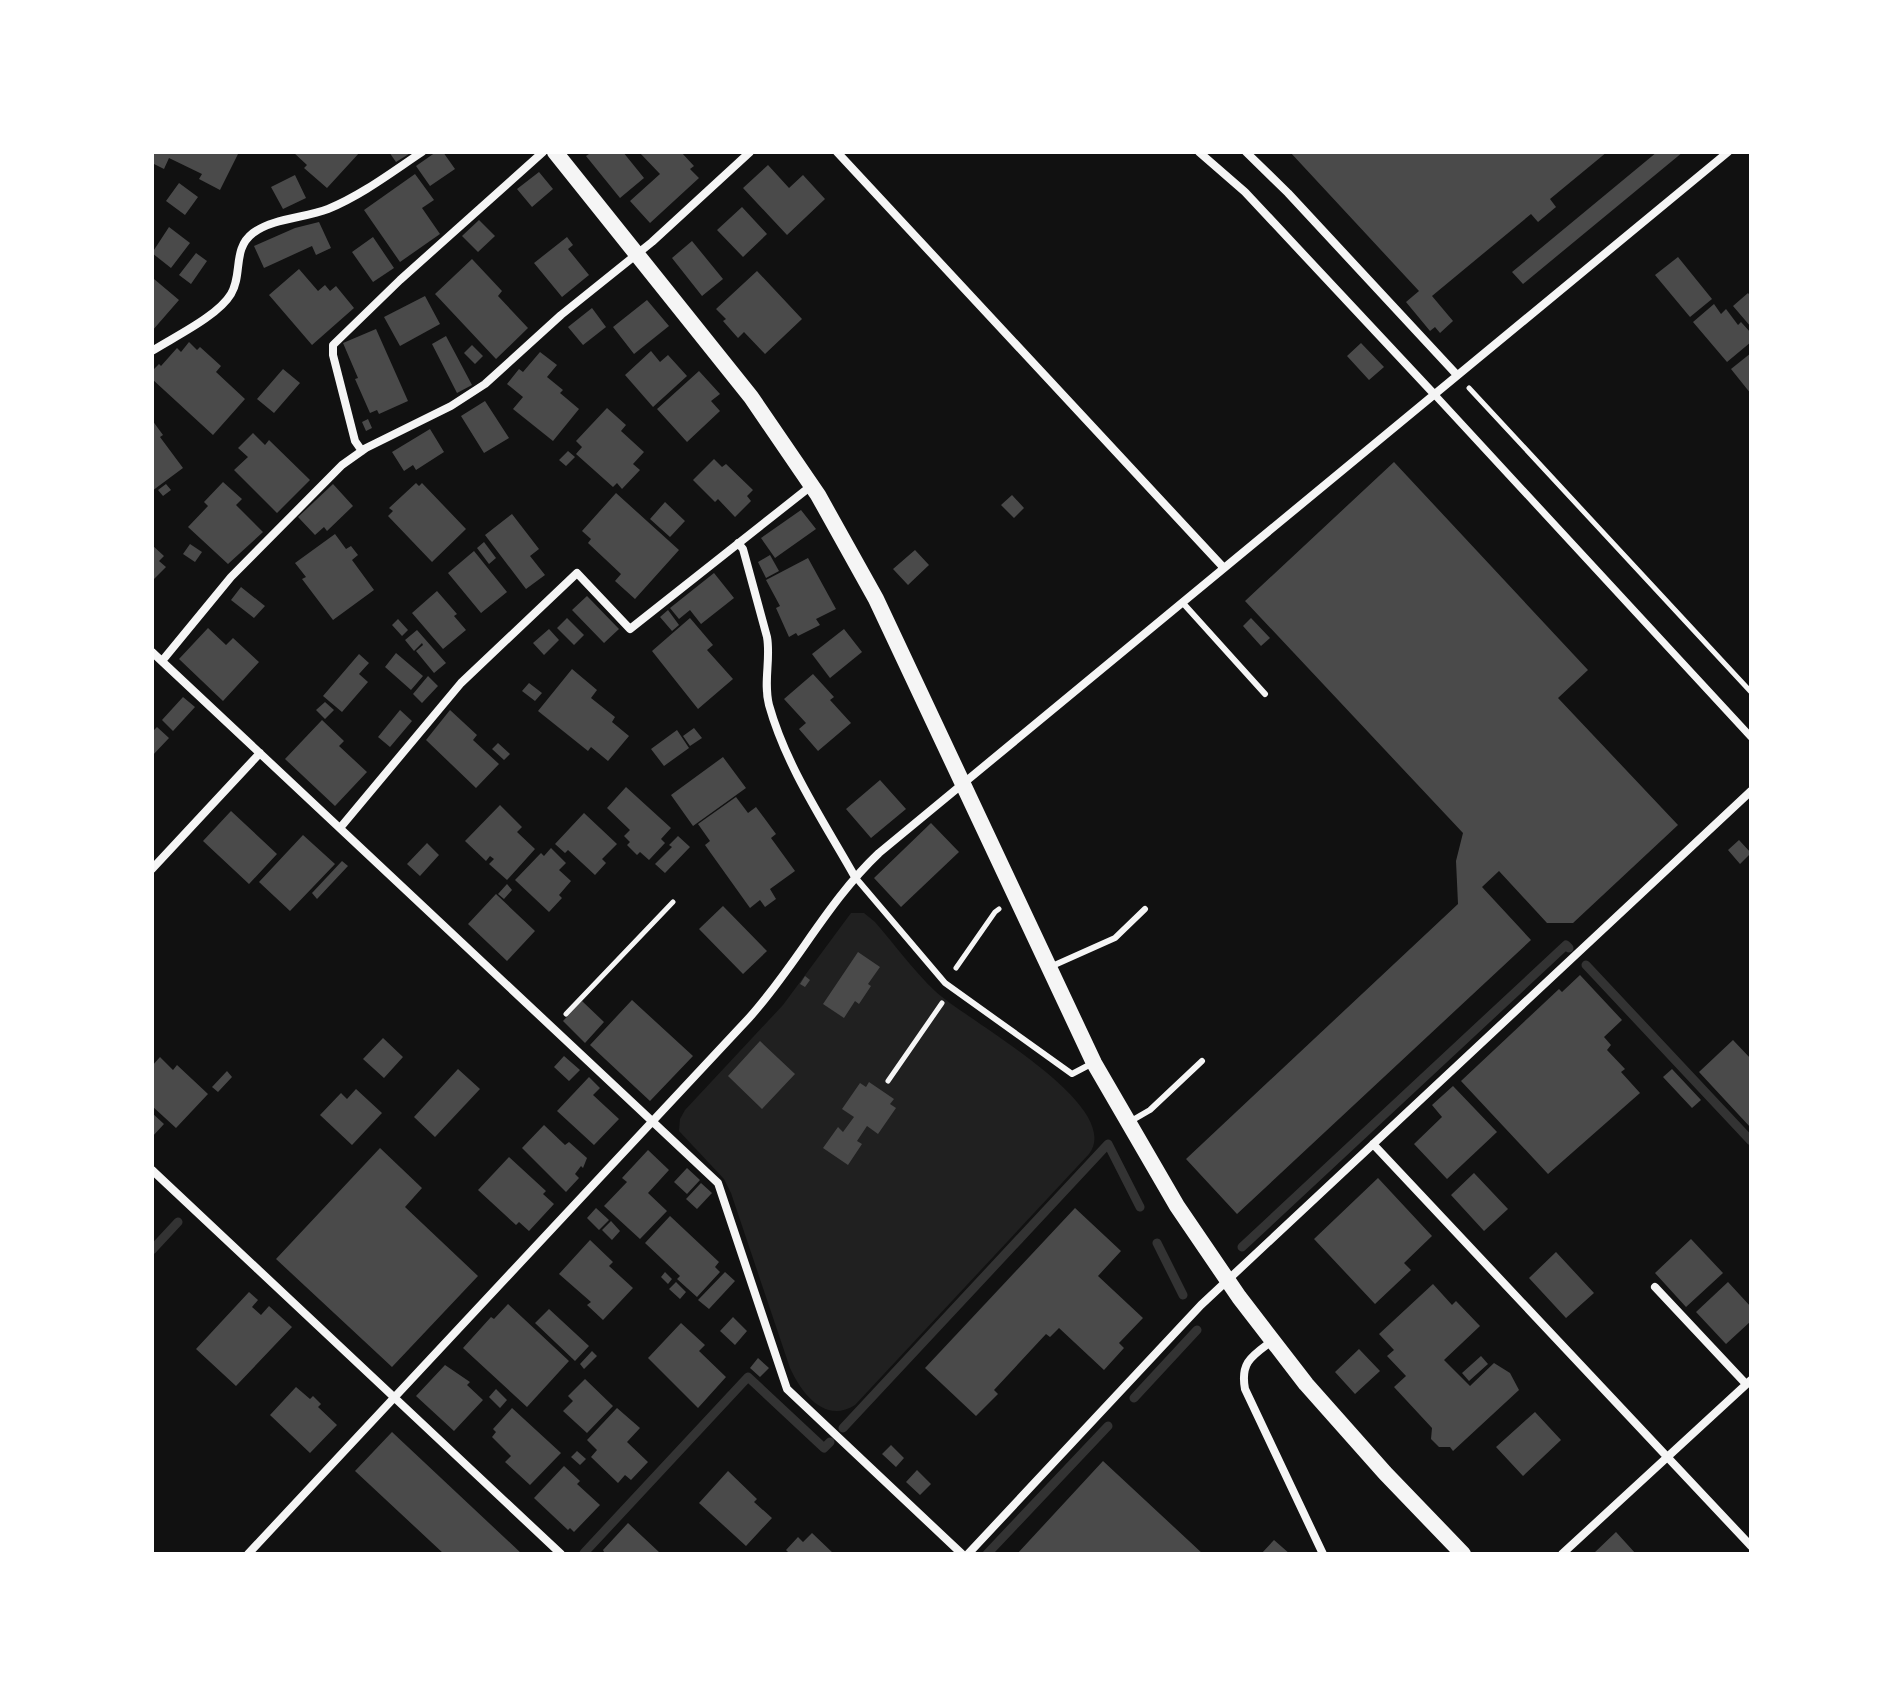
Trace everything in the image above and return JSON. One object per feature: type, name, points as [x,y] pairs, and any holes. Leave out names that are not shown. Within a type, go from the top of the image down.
[{"type":"main road","points":[[555,152],[751,397],[812,486],[876,599],[1094,1063],[1177,1206],[1272,1341],[1342,1425],[1463,1554]]},
{"type":"street","points":[[152,351],[224,303],[235,286],[241,247],[254,232],[342,202],[422,152]]},
{"type":"street","points":[[362,451],[355,441],[333,345],[400,280],[543,152]]},
{"type":"street","points":[[162,661],[250,556],[331,475],[362,451],[451,406],[485,384],[750,152]]},
{"type":"street","points":[[837,152],[1223,567]]},
{"type":"street","points":[[1199,152],[1245,192],[1751,737]]},
{"type":"street","points":[[1246,152],[1457,375]]},
{"type":"street","points":[[248,1554],[770,995],[855,877],[879,853],[1728,152]]},
{"type":"street","points":[[340,828],[461,683],[577,573],[630,629],[812,486]]},
{"type":"street","points":[[738,543],[743,549],[767,637],[767,692],[773,717],[800,777],[855,877]]},
{"type":"street","points":[[152,652],[718,1183],[787,1389],[965,1554],[1201,1305],[1751,791]]},
{"type":"street","points":[[152,869],[260,753]]},
{"type":"street","points":[[1373,1144],[1751,1546]]},
{"type":"street","points":[[152,1170],[561,1554]]},
{"type":"street","points":[[1562,1554],[1749,1382],[1655,1287]]},
{"type":"street","points":[[1272,1341],[1246,1364],[1243,1376],[1245,1389],[1323,1554]]},
{"type":"lane","points":[[1182,602],[1265,694]]},
{"type":"lane","points":[[855,877],[945,983],[1072,1074],[1094,1063]]},
{"type":"lane","points":[[1050,968],[1115,938],[1145,909]]},
{"type":"lane","points":[[1128,1123],[1150,1110],[1202,1061]]},
{"type":"path","points":[[1457,375],[1751,692]]},
{"type":"path","points":[[945,983],[995,912],[1018,900]]},
{"type":"path","points":[[553,1028],[673,902]]},
{"type":"path","points":[[888,1081],[938,1009]]},
{"type":"shaded area","points":[[851,913],[864,913],[875,922],[935,991],[1064,1088],[1085,1112],[1094,1134],[1089,1154],[855,1405],[834,1411],[816,1403],[795,1378],[731,1193],[724,1179],[679,1131],[685,1110],[783,1005]]},
{"type":"building","points":[[152,152],[239,152],[220,190],[199,179],[202,174],[169,158],[164,169],[152,163]]},
{"type":"building","points":[[293,152],[360,152],[327,188],[304,168],[307,165]]},
{"type":"building","points":[[389,152],[412,152],[396,162]]},
{"type":"building","points":[[436,152],[443,152],[455,169],[430,186],[416,166]]},
{"type":"building","points":[[592,152],[623,152],[644,178],[620,198],[586,156]]},
{"type":"building","points":[[639,152],[681,152],[694,166],[690,169],[699,178],[650,223],[630,201],[660,174]]},
{"type":"building","points":[[1290,152],[1607,152],[1550,199],[1556,207],[1538,222],[1531,214],[1432,296],[1453,321],[1440,333],[1435,327],[1430,331],[1406,302],[1419,291]]},
{"type":"building","points":[[1657,152],[1683,152],[1523,284],[1512,272]]},
{"type":"building","points":[[768,165],[789,188],[803,175],[825,199],[787,235],[743,188]]},
{"type":"building","points":[[539,172],[553,189],[532,207],[517,189]]},
{"type":"building","points":[[415,174],[434,200],[422,208],[440,234],[400,262],[364,210]]},
{"type":"building","points":[[295,175],[306,198],[283,209],[271,187]]},
{"type":"building","points":[[179,183],[198,197],[185,215],[166,201]]},
{"type":"building","points":[[742,207],[767,234],[743,257],[717,230]]},
{"type":"building","points":[[479,220],[495,236],[478,252],[462,236]]},
{"type":"building","points":[[319,222],[331,248],[316,255],[312,246],[264,268],[254,246],[295,228]]},
{"type":"building","points":[[169,227],[190,243],[171,268],[152,253]]},
{"type":"building","points":[[373,237],[394,268],[373,282],[352,252]]},
{"type":"building","points":[[567,237],[573,245],[568,249],[589,275],[562,297],[534,263]]},
{"type":"building","points":[[692,241],[723,279],[702,296],[672,258]]},
{"type":"building","points":[[196,253],[207,261],[191,284],[179,275]]},
{"type":"building","points":[[1678,257],[1712,299],[1690,317],[1655,275]]},
{"type":"building","points":[[472,259],[502,291],[498,296],[528,328],[496,359],[435,294]]},
{"type":"building","points":[[299,269],[318,291],[325,285],[330,291],[336,286],[354,308],[312,345],[269,295]]},
{"type":"building","points":[[757,271],[802,319],[765,354],[744,332],[738,338],[716,309]]},
{"type":"building","points":[[154,279],[179,300],[152,331],[152,281]]},
{"type":"building","points":[[1748,293],[1751,297],[1751,327],[1733,306]]},
{"type":"building","points":[[425,296],[440,324],[400,346],[384,317]]},
{"type":"building","points":[[647,300],[669,326],[634,354],[613,327]]},
{"type":"building","points":[[1714,304],[1721,314],[1726,309],[1738,325],[1741,322],[1751,333],[1751,342],[1727,362],[1693,322]]},
{"type":"building","points":[[592,308],[606,327],[583,345],[568,327]]},
{"type":"building","points":[[376,329],[408,401],[379,414],[377,410],[370,413],[343,343]]},
{"type":"building","points":[[446,336],[472,385],[457,393],[432,344]]},
{"type":"building","points":[[189,342],[197,350],[200,347],[221,366],[216,372],[245,399],[213,435],[152,379],[152,371],[159,364],[161,366],[177,348],[181,352]]},
{"type":"building","points":[[1361,343],[1384,367],[1369,380],[1347,356]]},
{"type":"building","points":[[472,345],[483,356],[475,364],[464,353]]},
{"type":"building","points":[[651,351],[660,362],[668,355],[687,376],[653,407],[625,375]]},
{"type":"building","points":[[540,352],[557,365],[547,377],[579,409],[553,441],[513,409],[523,397],[507,384],[519,369],[523,372]]},
{"type":"building","points":[[1751,353],[1751,394],[1731,369]]},
{"type":"building","points":[[283,369],[300,383],[274,413],[257,399]]},
{"type":"building","points":[[699,371],[720,394],[711,401],[720,411],[687,442],[657,409]]},
{"type":"building","points":[[485,401],[509,438],[484,453],[461,416]]},
{"type":"building","points":[[607,408],[626,425],[621,431],[644,452],[633,464],[640,470],[622,489],[617,483],[613,487],[576,454],[582,447],[576,441]]},
{"type":"building","points":[[368,419],[372,428],[366,431],[362,422]]},
{"type":"building","points":[[152,420],[163,435],[160,437],[183,468],[152,491]]},
{"type":"building","points":[[430,429],[444,452],[416,470],[413,465],[404,471],[392,452]]},
{"type":"building","points":[[253,433],[265,445],[269,440],[310,480],[277,513],[234,470],[248,457],[238,448]]},
{"type":"building","points":[[568,451],[575,457],[566,466],[559,460]]},
{"type":"building","points":[[714,459],[722,467],[726,464],[753,490],[747,496],[751,501],[735,517],[693,480]]},
{"type":"building","points":[[1394,462],[1588,670],[1558,698],[1678,825],[1573,923],[1547,923],[1499,871],[1482,887],[1531,940],[1237,1214],[1186,1159],[1458,904],[1456,861],[1463,833],[1245,601]]},
{"type":"building","points":[[223,482],[242,499],[236,505],[263,532],[228,564],[188,527],[208,506],[204,502]]},
{"type":"building","points":[[416,483],[419,486],[422,483],[466,529],[432,562],[388,516],[393,511],[389,508]]},
{"type":"building","points":[[166,484],[171,490],[163,496],[158,490]]},
{"type":"building","points":[[333,484],[353,506],[327,531],[324,527],[315,535],[298,517]]},
{"type":"building","points":[[616,493],[679,550],[635,599],[615,581],[621,574],[588,543],[591,539],[582,531]]},
{"type":"building","points":[[1012,495],[1024,508],[1014,518],[1001,505]]},
{"type":"building","points":[[665,502],[685,521],[670,537],[650,519]]},
{"type":"building","points":[[801,510],[816,529],[775,558],[761,538]]},
{"type":"building","points":[[512,514],[539,549],[530,556],[545,575],[526,589],[485,535]]},
{"type":"building","points":[[335,534],[346,549],[351,546],[358,555],[352,560],[374,590],[333,620],[302,579],[306,577],[295,563]]},
{"type":"building","points":[[484,542],[496,558],[489,564],[477,548]]},
{"type":"building","points":[[190,544],[202,552],[195,562],[183,554]]},
{"type":"building","points":[[152,545],[164,556],[159,561],[166,567],[152,581]]},
{"type":"building","points":[[915,550],[929,565],[908,585],[893,569]]},
{"type":"building","points":[[474,551],[507,592],[481,613],[448,573]]},
{"type":"building","points":[[770,555],[779,571],[766,578],[758,562]]},
{"type":"building","points":[[808,558],[836,609],[816,619],[820,625],[789,637],[776,608],[780,606],[766,580]]},
{"type":"building","points":[[714,573],[734,598],[701,624],[690,610],[679,619],[670,608]]},
{"type":"building","points":[[241,587],[265,606],[254,618],[231,600]]},
{"type":"building","points":[[437,591],[466,630],[443,649],[412,613]]},
{"type":"building","points":[[587,596],[619,629],[604,643],[572,610]]},
{"type":"building","points":[[668,610],[679,625],[672,631],[660,617]]},
{"type":"building","points":[[567,618],[584,635],[574,645],[557,628]]},
{"type":"building","points":[[690,618],[713,645],[707,650],[733,679],[698,709],[652,651]]},
{"type":"building","points":[[1251,618],[1270,638],[1261,646],[1243,626]]},
{"type":"building","points":[[398,619],[408,630],[402,636],[392,625]]},
{"type":"building","points":[[208,628],[226,645],[233,638],[259,662],[223,701],[179,659]]},
{"type":"building","points":[[549,629],[559,640],[544,655],[533,643]]},
{"type":"building","points":[[844,629],[862,652],[830,678],[812,654]]},
{"type":"building","points":[[417,630],[446,663],[434,673],[416,651],[422,643],[414,651],[405,640]]},
{"type":"building","points":[[396,653],[423,676],[411,690],[385,667]]},
{"type":"building","points":[[359,654],[369,663],[359,674],[368,682],[342,712],[323,696]]},
{"type":"building","points":[[572,669],[597,690],[591,698],[615,717],[612,722],[629,736],[608,761],[591,747],[588,751],[538,711]]},
{"type":"building","points":[[813,674],[834,697],[830,700],[851,723],[818,751],[799,729],[806,723],[784,699]]},
{"type":"building","points":[[428,676],[438,686],[422,703],[413,694]]},
{"type":"building","points":[[529,683],[542,693],[535,701],[522,691]]},
{"type":"building","points":[[183,697],[195,707],[173,731],[162,720]]},
{"type":"building","points":[[325,702],[334,710],[325,719],[316,710]]},
{"type":"building","points":[[400,710],[412,721],[390,747],[378,737]]},
{"type":"building","points":[[450,710],[477,735],[473,740],[499,764],[476,788],[426,740]]},
{"type":"building","points":[[322,720],[344,741],[339,746],[367,772],[335,806],[285,759]]},
{"type":"building","points":[[157,727],[169,738],[152,756],[152,732]]},
{"type":"building","points":[[694,728],[702,738],[690,746],[683,736]]},
{"type":"building","points":[[677,730],[689,748],[664,766],[651,749]]},
{"type":"building","points":[[498,743],[510,754],[504,760],[492,749]]},
{"type":"building","points":[[723,757],[746,788],[693,826],[671,795]]},
{"type":"building","points":[[880,780],[906,809],[871,838],[846,809]]},
{"type":"building","points":[[626,787],[671,828],[661,839],[665,843],[649,860],[640,852],[637,855],[627,845],[630,842],[624,836],[630,830],[607,808]]},
{"type":"building","points":[[736,797],[748,813],[756,807],[776,834],[771,838],[795,871],[770,889],[776,899],[765,907],[760,900],[750,908],[705,845],[710,841],[698,824]]},
{"type":"building","points":[[500,805],[522,827],[517,832],[535,849],[507,880],[489,864],[494,859],[490,856],[486,861],[465,841]]},
{"type":"building","points":[[231,811],[277,854],[249,884],[203,841]]},
{"type":"building","points":[[584,813],[617,844],[602,859],[606,863],[595,875],[568,850],[565,853],[555,844]]},
{"type":"building","points":[[931,823],[959,852],[901,907],[874,878]]},
{"type":"building","points":[[303,835],[335,864],[290,911],[259,882]]},
{"type":"building","points":[[678,836],[690,847],[665,873],[655,864]]},
{"type":"building","points":[[1739,840],[1751,853],[1740,864],[1728,850]]},
{"type":"building","points":[[427,843],[439,855],[420,876],[407,864]]},
{"type":"building","points":[[551,848],[566,863],[559,870],[571,881],[559,895],[562,898],[549,912],[515,880],[541,853],[544,856]]},
{"type":"building","points":[[342,861],[348,866],[317,899],[312,893]]},
{"type":"building","points":[[507,884],[512,890],[504,899],[498,894]]},
{"type":"building","points":[[496,894],[535,931],[507,961],[468,924]]},
{"type":"building","points":[[723,906],[767,951],[743,974],[699,929]]},
{"type":"building","points":[[858,952],[880,967],[859,1004],[855,1001],[844,1018],[823,1004]]},
{"type":"building","points":[[1580,975],[1622,1020],[1604,1037],[1611,1045],[1607,1050],[1625,1069],[1621,1072],[1640,1093],[1548,1174],[1461,1081],[1559,989],[1562,992]]},
{"type":"building","points":[[805,976],[810,980],[805,987],[800,984]]},
{"type":"building","points":[[632,1000],[693,1056],[650,1101],[590,1045]]},
{"type":"building","points":[[582,1001],[604,1022],[585,1043],[563,1021]]},
{"type":"building","points":[[383,1038],[403,1057],[384,1078],[363,1059]]},
{"type":"building","points":[[1733,1040],[1751,1059],[1751,1128],[1699,1072]]},
{"type":"building","points":[[760,1041],[795,1074],[762,1109],[728,1076]]},
{"type":"building","points":[[564,1056],[580,1070],[569,1081],[554,1067]]},
{"type":"building","points":[[160,1057],[173,1070],[177,1065],[208,1094],[176,1128],[152,1106],[152,1066]]},
{"type":"building","points":[[458,1069],[480,1089],[435,1137],[414,1117]]},
{"type":"building","points":[[1672,1069],[1701,1100],[1692,1108],[1663,1077]]},
{"type":"building","points":[[227,1071],[232,1077],[218,1092],[212,1087]]},
{"type":"building","points":[[589,1077],[600,1088],[593,1095],[619,1119],[594,1145],[557,1111]]},
{"type":"building","points":[[869,1082],[894,1099],[890,1104],[896,1108],[878,1134],[867,1126],[857,1141],[862,1144],[848,1165],[823,1148],[838,1127],[843,1132],[854,1117],[842,1109],[860,1083],[866,1087]]},
{"type":"building","points":[[1453,1086],[1497,1132],[1447,1179],[1414,1144],[1442,1117],[1432,1105]]},
{"type":"building","points":[[356,1089],[382,1113],[352,1145],[320,1115],[341,1093],[347,1099]]},
{"type":"building","points":[[152,1113],[164,1124],[152,1137]]},
{"type":"building","points":[[544,1125],[565,1145],[569,1142],[587,1158],[583,1168],[581,1166],[575,1174],[579,1178],[566,1192],[522,1148]]},
{"type":"building","points":[[380,1148],[422,1188],[405,1207],[478,1276],[392,1367],[276,1259]]},
{"type":"building","points":[[648,1150],[669,1170],[648,1193],[667,1211],[640,1239],[604,1206],[627,1182],[622,1178]]},
{"type":"building","points":[[509,1157],[546,1191],[543,1194],[554,1204],[529,1231],[519,1222],[516,1225],[478,1190]]},
{"type":"building","points":[[687,1168],[700,1180],[687,1194],[674,1182]]},
{"type":"building","points":[[1474,1173],[1508,1209],[1484,1231],[1451,1195]]},
{"type":"building","points":[[1378,1178],[1432,1236],[1404,1263],[1411,1270],[1375,1304],[1314,1239]]},
{"type":"building","points":[[701,1183],[712,1193],[697,1209],[686,1199]]},
{"type":"building","points":[[596,1208],[609,1220],[599,1230],[587,1218]]},
{"type":"building","points":[[1075,1208],[1121,1251],[1098,1276],[1143,1318],[1119,1343],[1124,1348],[1104,1370],[1059,1328],[1050,1337],[1046,1334],[994,1390],[998,1394],[976,1416],[925,1368]]},
{"type":"building","points":[[670,1216],[719,1262],[715,1267],[720,1272],[697,1297],[645,1243]]},
{"type":"building","points":[[611,1221],[620,1231],[612,1240],[602,1230]]},
{"type":"building","points":[[1691,1239],[1723,1273],[1686,1307],[1655,1273]]},
{"type":"building","points":[[590,1240],[613,1262],[609,1266],[633,1288],[603,1320],[587,1305],[591,1302],[559,1274]]},
{"type":"building","points":[[1556,1252],[1594,1293],[1566,1318],[1529,1278]]},
{"type":"building","points":[[665,1272],[672,1279],[668,1284],[661,1277]]},
{"type":"building","points":[[725,1272],[735,1281],[709,1309],[698,1300]]},
{"type":"building","points":[[676,1282],[686,1292],[680,1299],[669,1289]]},
{"type":"building","points":[[1728,1282],[1751,1307],[1751,1321],[1726,1344],[1696,1312]]},
{"type":"building","points":[[1433,1284],[1452,1305],[1456,1301],[1480,1326],[1444,1360],[1470,1386],[1494,1363],[1510,1373],[1519,1390],[1453,1451],[1450,1447],[1439,1447],[1431,1439],[1432,1428],[1394,1387],[1406,1376],[1387,1356],[1394,1350],[1379,1334]]},
{"type":"building","points":[[249,1292],[258,1300],[252,1307],[261,1315],[269,1306],[292,1327],[236,1386],[196,1349]]},
{"type":"building","points":[[508,1304],[569,1361],[527,1407],[463,1348],[491,1317],[494,1319]]},
{"type":"building","points":[[549,1309],[589,1346],[575,1361],[535,1323]]},
{"type":"building","points":[[733,1317],[747,1331],[735,1345],[720,1331]]},
{"type":"building","points":[[681,1323],[705,1345],[699,1351],[726,1377],[698,1408],[648,1358]]},
{"type":"building","points":[[1359,1349],[1380,1371],[1355,1394],[1335,1372]]},
{"type":"building","points":[[592,1351],[597,1356],[584,1369],[580,1364]]},
{"type":"building","points":[[1481,1356],[1488,1364],[1469,1381],[1462,1373]]},
{"type":"building","points":[[758,1358],[769,1368],[760,1377],[750,1368]]},
{"type":"building","points":[[445,1365],[470,1382],[467,1385],[483,1400],[454,1431],[416,1396]]},
{"type":"building","points":[[585,1379],[613,1406],[587,1433],[563,1411],[573,1401],[568,1396]]},
{"type":"building","points":[[296,1387],[310,1399],[313,1396],[321,1404],[318,1407],[337,1425],[310,1453],[270,1415]]},
{"type":"building","points":[[496,1389],[507,1400],[500,1408],[489,1397]]},
{"type":"building","points":[[512,1408],[561,1453],[530,1485],[505,1462],[511,1456],[492,1437],[496,1432],[493,1429]]},
{"type":"building","points":[[617,1408],[640,1428],[627,1442],[648,1462],[631,1480],[625,1475],[618,1483],[591,1457],[597,1450],[587,1440]]},
{"type":"building","points":[[1535,1412],[1561,1440],[1523,1476],[1496,1447]]},
{"type":"building","points":[[392,1432],[522,1554],[444,1554],[355,1471]]},
{"type":"building","points":[[891,1445],[904,1458],[896,1467],[882,1454]]},
{"type":"building","points":[[577,1451],[586,1459],[580,1465],[571,1457]]},
{"type":"building","points":[[1103,1461],[1203,1554],[1017,1554]]},
{"type":"building","points":[[564,1466],[580,1481],[577,1484],[600,1505],[574,1532],[534,1498]]},
{"type":"building","points":[[917,1470],[931,1484],[920,1495],[906,1482]]},
{"type":"building","points":[[728,1471],[772,1518],[746,1546],[699,1503]]},
{"type":"building","points":[[628,1523],[658,1554],[605,1554],[603,1550]]},
{"type":"building","points":[[1616,1532],[1636,1554],[1593,1554]]},
{"type":"building","points":[[812,1533],[834,1554],[790,1554],[786,1550],[798,1537],[803,1542]]},
{"type":"building","points":[[1274,1540],[1290,1554],[1261,1554]]},
{"type":"waterway","points":[[1242,1247],[1566,945],[1569,948]]},
{"type":"waterway","points":[[1586,965],[1751,1141]]},
{"type":"waterway","points":[[843,1428],[1108,1144],[1140,1207]]},
{"type":"waterway","points":[[152,1250],[178,1222]]},
{"type":"waterway","points":[[1157,1243],[1183,1295]]},
{"type":"waterway","points":[[1134,1398],[1197,1330]]},
{"type":"waterway","points":[[584,1553],[748,1377],[824,1448],[830,1442]]},
{"type":"waterway","points":[[987,1554],[1108,1426]]}]
